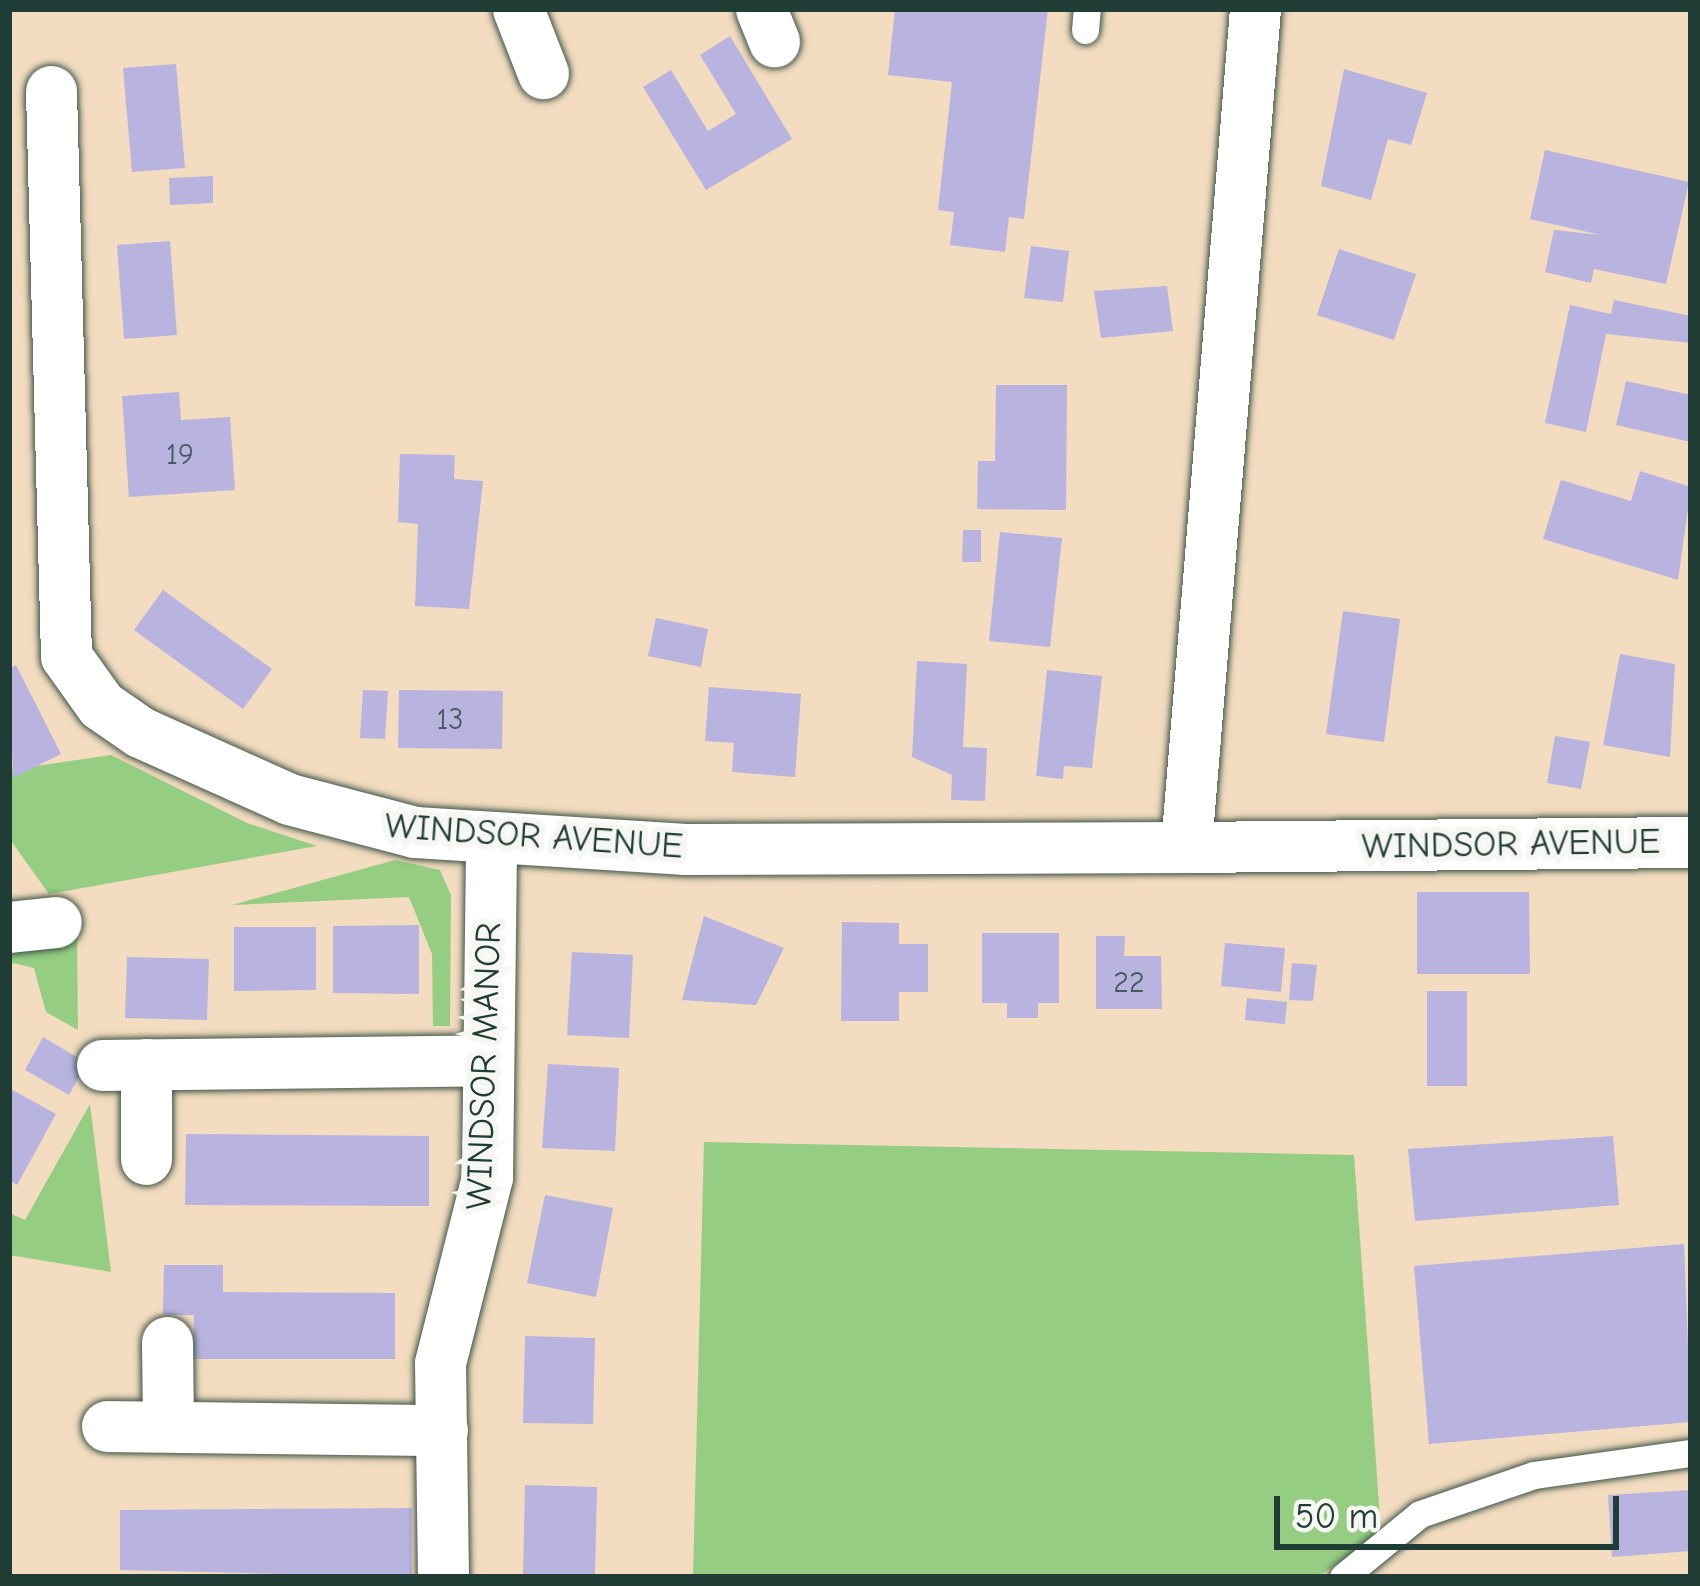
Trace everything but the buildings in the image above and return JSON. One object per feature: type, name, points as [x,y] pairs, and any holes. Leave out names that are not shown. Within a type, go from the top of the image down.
[{"type":"street","points":[[1186,847],[1255,9]]},
{"type":"street","points":[[528,12],[543,73]]},
{"type":"street","name":"WINDSOR AVENUE","points":[[51,91],[66,656],[101,705],[218,770],[346,818],[491,837],[685,849],[1691,842]]},
{"type":"street","name":"WINDSOR MANOR","points":[[443,1577],[440,1363],[487,1177],[491,837]]},
{"type":"street","points":[[146,1159],[124,1064],[488,1060]]},
{"type":"street","points":[[167,1342],[168,1426]]},
{"type":"street","points":[[106,1426],[442,1430]]},
{"type":"lane","points":[[1343,1577],[1420,1514],[1534,1475],[1691,1453]]},
{"type":"green space","points":[[111,755],[247,823],[317,846],[49,894],[9,838],[9,770]]},
{"type":"green space","points":[[395,860],[440,870],[451,895],[450,1026],[433,1026],[432,954],[409,897],[232,905]]},
{"type":"green space","points":[[77,934],[78,1030],[46,1012],[34,968],[9,962],[9,941]]},
{"type":"green space","points":[[90,1104],[111,1272],[9,1255],[9,1213],[25,1220]]},
{"type":"green space","points":[[704,1142],[1354,1155],[1381,1532],[1318,1577],[693,1577]]}]
